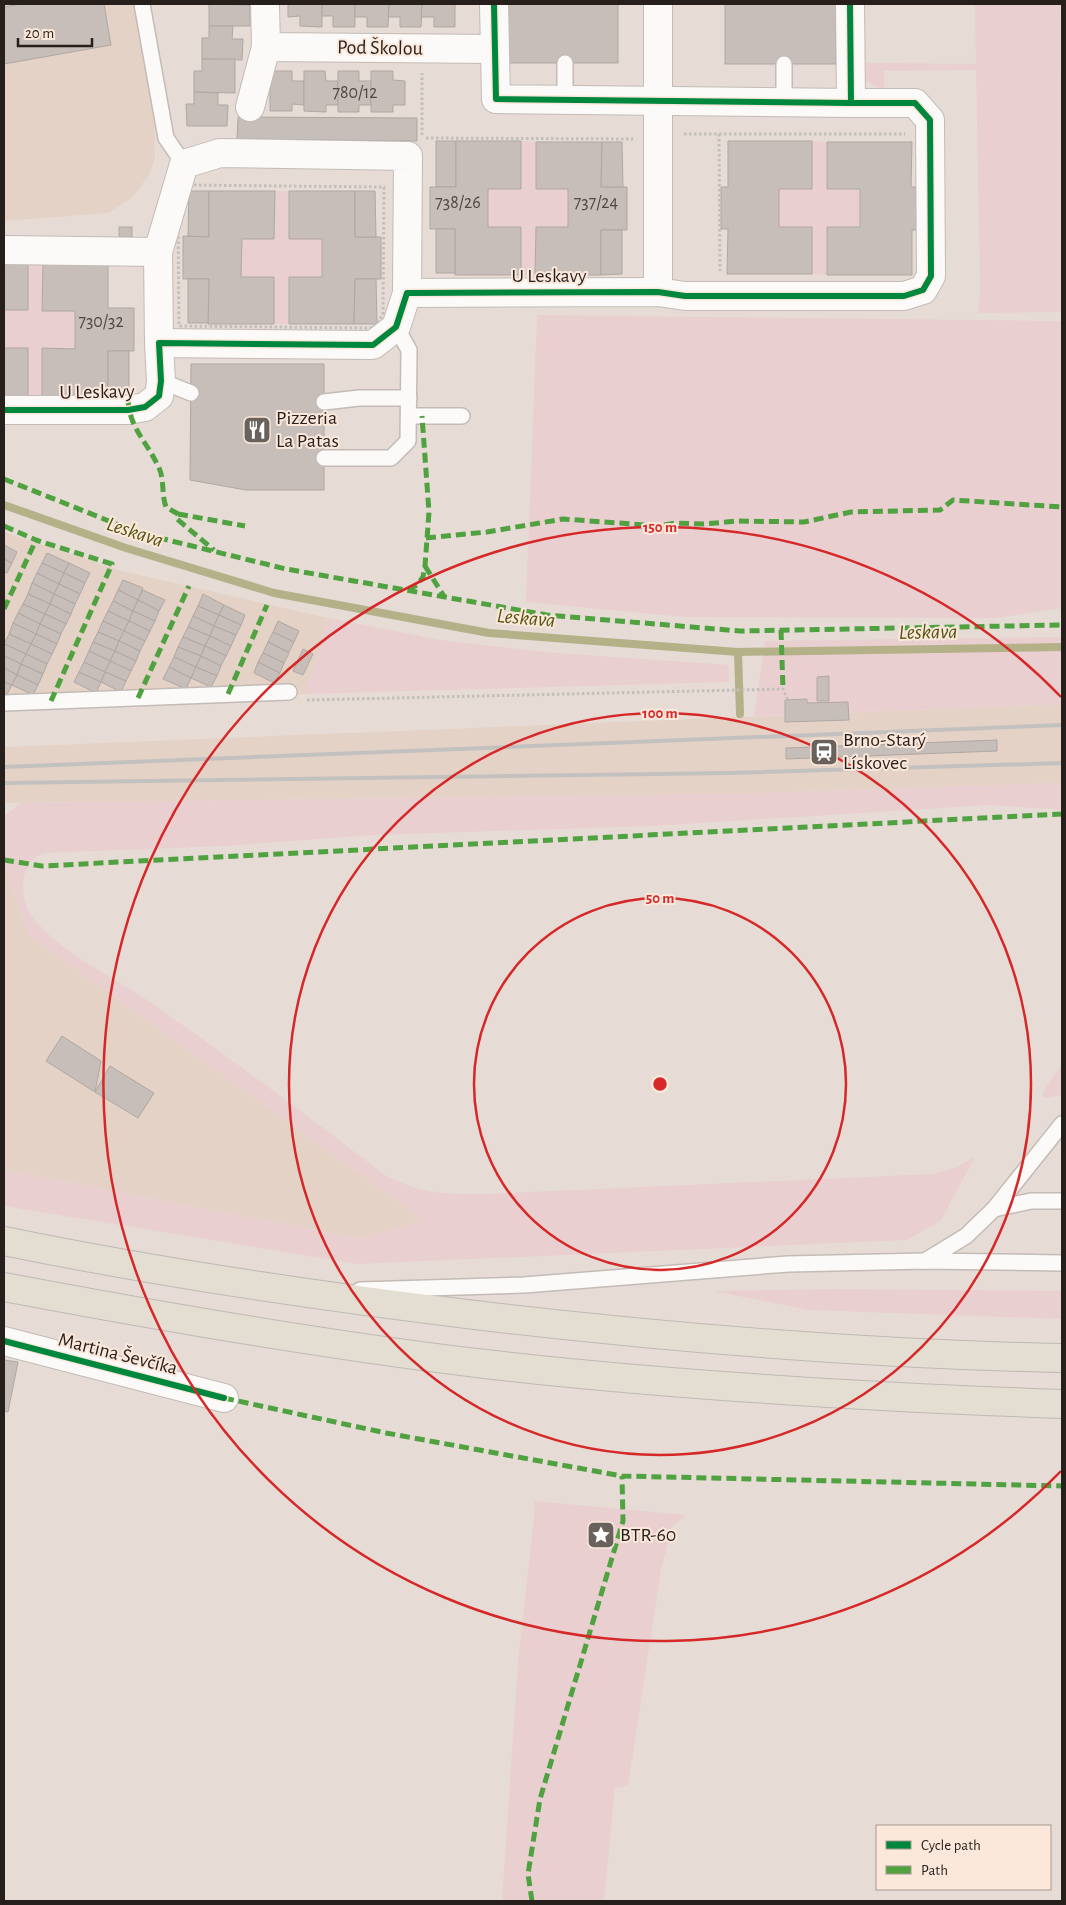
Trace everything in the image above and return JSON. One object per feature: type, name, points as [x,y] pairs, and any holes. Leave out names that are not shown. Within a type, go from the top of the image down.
[{"type":"highway","points":[[4,1241],[96,1260],[289,1292],[586,1328],[784,1346],[981,1357],[1062,1358]]},
{"type":"highway","points":[[4,1287],[275,1335],[485,1364],[726,1386],[931,1400],[1062,1404]]},
{"type":"street","points":[[250,107],[266,47],[265,4]]},
{"type":"street","name":"U Leskavy","points":[[407,293],[658,292],[685,296],[904,296],[924,290],[930,276],[930,120],[915,103],[496,100],[494,4]]},
{"type":"street","points":[[658,4],[658,102],[650,136],[658,292]]},
{"type":"street","points":[[850,4],[851,103]]},
{"type":"street","name":"Pod Školou","points":[[266,47],[494,50]]},
{"type":"street","points":[[159,343],[373,345],[407,293],[408,156],[220,153],[184,164]]},
{"type":"street","name":"U Leskavy","points":[[4,410],[128,410],[145,408],[159,396],[161,382],[158,252],[184,164]]},
{"type":"street","points":[[4,250],[158,252]]},
{"type":"street","name":"Martina Ševčíka","points":[[4,1341],[224,1398]]},
{"type":"lane","points":[[142,4],[166,138],[184,164]]},
{"type":"lane","points":[[565,63],[565,101]]},
{"type":"lane","points":[[784,64],[784,103]]},
{"type":"lane","points":[[324,458],[391,458],[408,441],[409,350],[384,327]]},
{"type":"lane","points":[[161,382],[190,393]]},
{"type":"lane","points":[[324,402],[360,398],[409,398]]},
{"type":"lane","points":[[409,416],[462,416]]},
{"type":"lane","points":[[4,703],[293,696]]},
{"type":"lane","points":[[925,1261],[966,1236],[994,1209],[1062,1124]]},
{"type":"lane","points":[[994,1209],[1031,1201],[1062,1201]]},
{"type":"lane","points":[[289,1292],[524,1285],[788,1264],[925,1261],[1062,1263]]},
{"type":"path","points":[[422,84],[422,137]]},
{"type":"path","points":[[719,134],[720,277]]},
{"type":"path","points":[[426,147],[426,137],[912,134]]},
{"type":"path","points":[[184,185],[384,187],[384,327],[179,326],[178,223],[184,185]]},
{"type":"path","points":[[293,696],[783,689],[791,707],[792,719],[843,718],[844,706],[791,707]]},
{"type":"path","points":[[792,755],[994,745]]},
{"type":"shaded area","points":[[4,4],[137,4],[154,99],[155,158],[150,173],[133,197],[109,213],[4,221]]},
{"type":"shaded area","points":[[975,4],[1060,4],[1062,312],[978,313],[980,291],[976,70],[884,71],[884,90],[868,82],[862,72],[861,42],[866,43],[866,63],[976,64]]},
{"type":"shaded area","points":[[521,141],[536,142],[536,189],[568,189],[568,227],[536,227],[535,275],[521,275],[488,227],[488,189],[521,189]]},
{"type":"shaded area","points":[[812,141],[827,142],[827,189],[860,189],[860,227],[827,275],[812,274],[812,227],[779,227],[779,189],[812,189]]},
{"type":"shaded area","points":[[275,191],[289,191],[322,239],[322,277],[289,277],[289,324],[274,324],[274,277],[241,277],[242,239],[274,238]]},
{"type":"shaded area","points":[[28,263],[43,263],[42,311],[75,311],[75,349],[42,349],[42,396],[28,396],[28,349],[4,348],[4,310],[28,310]]},
{"type":"shaded area","points":[[537,315],[1062,321],[1062,608],[997,618],[684,617],[526,602]]},
{"type":"shaded area","points":[[4,532],[122,571],[328,618],[306,694],[4,709]]},
{"type":"shaded area","points":[[328,618],[441,640],[544,652],[729,665],[729,682],[306,694]]},
{"type":"shaded area","points":[[1062,637],[1062,704],[754,716],[765,641]]},
{"type":"shaded area","points":[[1062,704],[1062,783],[730,794],[4,803],[4,747]]},
{"type":"shaded area","points":[[1062,783],[1062,810],[989,805],[653,826],[374,835],[225,846],[46,853],[31,861],[24,877],[23,887],[26,905],[30,913],[53,939],[144,998],[266,1085],[385,1175],[399,1182],[435,1192],[487,1194],[932,1174],[955,1168],[975,1157],[941,1220],[907,1240],[358,1264],[4,1206],[4,1170],[361,1239],[424,1220],[29,935],[4,863],[4,816],[21,803],[730,794]]},
{"type":"shaded area","points":[[4,863],[29,935],[424,1220],[361,1239],[4,1170]]},
{"type":"shaded area","points":[[1062,1064],[1062,1095],[1043,1098],[1043,1091]]},
{"type":"shaded area","points":[[837,1289],[1062,1291],[1062,1319],[809,1310],[713,1291]]},
{"type":"shaded area","points":[[533,1501],[686,1515],[672,1527],[661,1570],[628,1786],[615,1788],[604,1901],[502,1901],[518,1662],[535,1507]]},
{"type":"building","points":[[21,4],[104,4],[111,45],[4,64],[4,7]]},
{"type":"building","points":[[209,4],[250,5],[250,26],[209,26]]},
{"type":"building","points":[[288,4],[322,4],[322,27],[300,26],[300,16],[288,17]]},
{"type":"building","points":[[322,4],[355,4],[355,27],[333,27],[333,16],[322,16]]},
{"type":"building","points":[[355,4],[389,4],[388,27],[367,27],[367,17],[355,17]]},
{"type":"building","points":[[389,4],[422,4],[421,27],[400,27],[400,17],[388,17]]},
{"type":"building","points":[[422,4],[455,4],[455,27],[434,27],[434,17],[421,17]]},
{"type":"building","points":[[507,4],[618,4],[618,63],[507,63]]},
{"type":"building","points":[[725,4],[836,4],[836,64],[725,64]]},
{"type":"building","points":[[209,26],[233,26],[232,39],[243,39],[242,60],[202,59],[202,38],[209,38]]},
{"type":"building","points":[[202,59],[235,59],[235,93],[194,92],[194,71],[202,71]]},
{"type":"building","points":[[270,71],[292,71],[292,81],[304,81],[304,105],[292,104],[292,111],[270,111]]},
{"type":"building","points":[[304,71],[325,71],[326,81],[338,81],[338,105],[326,105],[326,112],[304,111]]},
{"type":"building","points":[[338,71],[359,71],[359,81],[371,81],[371,105],[359,105],[359,112],[338,112]]},
{"type":"building","points":[[371,71],[393,71],[393,80],[405,81],[405,105],[393,105],[393,112],[371,112]]},
{"type":"building","points":[[194,92],[218,93],[218,105],[228,105],[227,126],[187,126],[186,104],[194,104]]},
{"type":"building","points":[[238,117],[417,118],[417,141],[237,139]]},
{"type":"building","points":[[436,141],[456,141],[456,187],[436,187]]},
{"type":"building","points":[[456,141],[521,141],[521,189],[488,189],[488,227],[521,227],[521,275],[455,275],[455,229],[430,229],[430,187],[456,187]]},
{"type":"building","points":[[728,141],[812,141],[812,189],[779,189],[779,227],[812,227],[812,274],[727,274],[728,229],[721,229],[721,187],[728,187]]},
{"type":"building","points":[[536,142],[602,142],[601,187],[627,187],[627,230],[601,230],[601,275],[535,275],[536,227],[568,227],[568,189],[536,189]]},
{"type":"building","points":[[602,142],[622,142],[623,187],[601,187]]},
{"type":"building","points":[[827,142],[912,142],[911,187],[918,187],[919,230],[912,230],[912,275],[827,275],[827,227],[860,227],[860,189],[827,189]]},
{"type":"building","points":[[189,191],[209,191],[209,237],[188,236]]},
{"type":"building","points":[[209,191],[275,191],[274,239],[242,239],[241,277],[274,277],[274,324],[208,324],[209,279],[183,279],[183,236],[209,237]]},
{"type":"building","points":[[289,191],[355,191],[355,237],[381,237],[381,279],[355,279],[354,324],[289,324],[289,277],[322,277],[322,239],[289,239]]},
{"type":"building","points":[[355,191],[375,191],[376,237],[355,237]]},
{"type":"building","points":[[119,227],[132,227],[132,237],[119,237]]},
{"type":"building","points":[[436,229],[455,229],[455,273],[436,273]]},
{"type":"building","points":[[601,230],[622,230],[622,274],[601,275]]},
{"type":"building","points":[[4,263],[28,263],[28,310],[4,310]]},
{"type":"building","points":[[43,263],[108,263],[108,308],[134,308],[134,351],[108,351],[108,396],[42,396],[42,348],[75,349],[75,311],[42,311]]},
{"type":"building","points":[[188,279],[209,279],[208,323],[188,323]]},
{"type":"building","points":[[355,279],[376,279],[377,324],[354,324]]},
{"type":"building","points":[[4,348],[28,348],[28,396],[4,396]]},
{"type":"building","points":[[108,351],[129,351],[129,396],[108,396]]},
{"type":"building","name":"Pizzeria La Patas","points":[[191,364],[324,364],[324,490],[246,490],[190,480]]},
{"type":"building","points":[[4,545],[17,552],[12,563],[4,559]]},
{"type":"building","points":[[47,553],[69,563],[64,573],[42,563]]},
{"type":"building","points":[[4,559],[12,563],[7,573],[4,572]]},
{"type":"building","points":[[42,563],[64,573],[59,584],[37,573]]},
{"type":"building","points":[[69,563],[90,573],[85,583],[64,573]]},
{"type":"building","points":[[37,573],[59,584],[54,594],[32,583]]},
{"type":"building","points":[[64,573],[85,583],[80,594],[59,584]]},
{"type":"building","points":[[123,580],[143,588],[138,600],[118,590]]},
{"type":"building","points":[[32,583],[54,594],[50,604],[28,594]]},
{"type":"building","points":[[59,584],[80,594],[75,604],[54,594]]},
{"type":"building","points":[[118,590],[138,600],[133,611],[113,601]]},
{"type":"building","points":[[143,590],[165,600],[159,611],[138,600]]},
{"type":"building","points":[[28,594],[50,604],[45,614],[23,604]]},
{"type":"building","points":[[54,594],[75,604],[71,614],[50,604]]},
{"type":"building","points":[[203,594],[224,605],[219,615],[198,606]]},
{"type":"building","points":[[138,600],[159,611],[155,621],[133,611]]},
{"type":"building","points":[[113,601],[133,611],[129,621],[108,611]]},
{"type":"building","points":[[23,604],[45,614],[40,624],[18,613]]},
{"type":"building","points":[[50,604],[71,614],[66,624],[45,614]]},
{"type":"building","points":[[224,605],[245,615],[241,625],[219,615]]},
{"type":"building","points":[[198,606],[219,615],[214,626],[193,616]]},
{"type":"building","points":[[108,611],[129,621],[124,631],[103,621]]},
{"type":"building","points":[[133,611],[155,621],[150,631],[129,621]]},
{"type":"building","points":[[18,613],[40,624],[36,634],[13,623]]},
{"type":"building","points":[[45,614],[66,624],[61,634],[40,624]]},
{"type":"building","points":[[219,615],[241,625],[236,635],[214,626]]},
{"type":"building","points":[[193,616],[214,626],[210,636],[188,627]]},
{"type":"building","points":[[103,621],[124,631],[119,641],[98,632]]},
{"type":"building","points":[[129,621],[150,631],[145,641],[124,631]]},
{"type":"building","points":[[278,621],[299,631],[294,642],[273,632]]},
{"type":"building","points":[[13,623],[36,634],[31,644],[9,634]]},
{"type":"building","points":[[40,624],[61,634],[57,644],[36,634]]},
{"type":"building","points":[[214,626],[236,635],[231,646],[210,636]]},
{"type":"building","points":[[188,627],[210,636],[205,646],[183,637]]},
{"type":"building","points":[[124,631],[145,641],[140,651],[119,641]]},
{"type":"building","points":[[98,632],[119,641],[115,651],[93,642]]},
{"type":"building","points":[[273,632],[294,642],[289,652],[268,642]]},
{"type":"building","points":[[9,634],[31,644],[26,654],[4,644]]},
{"type":"building","points":[[36,634],[57,644],[52,654],[31,644]]},
{"type":"building","points":[[210,636],[231,646],[226,656],[205,646]]},
{"type":"building","points":[[183,637],[205,646],[201,656],[178,647]]},
{"type":"building","points":[[119,641],[140,651],[136,661],[115,651]]},
{"type":"building","points":[[93,642],[115,651],[110,661],[89,651]]},
{"type":"building","points":[[268,642],[289,653],[284,663],[263,653]]},
{"type":"building","points":[[4,644],[26,654],[21,664],[4,656]]},
{"type":"building","points":[[31,644],[52,654],[47,664],[26,654]]},
{"type":"building","points":[[205,646],[226,656],[221,666],[201,656]]},
{"type":"building","points":[[178,647],[201,656],[196,667],[174,657]]},
{"type":"building","points":[[303,649],[313,654],[303,675],[293,671]]},
{"type":"building","points":[[89,651],[110,661],[105,672],[84,662]]},
{"type":"building","points":[[115,651],[136,661],[131,671],[110,661]]},
{"type":"building","points":[[263,653],[284,663],[280,673],[258,662]]},
{"type":"building","points":[[26,654],[47,664],[43,674],[21,664]]},
{"type":"building","points":[[4,656],[21,664],[17,675],[4,668]]},
{"type":"building","points":[[201,656],[221,666],[217,676],[196,667]]},
{"type":"building","points":[[174,657],[196,667],[191,678],[169,667]]},
{"type":"building","points":[[110,661],[131,671],[126,681],[105,672]]},
{"type":"building","points":[[84,662],[105,672],[101,682],[79,672]]},
{"type":"building","points":[[258,662],[280,673],[274,683],[254,673]]},
{"type":"building","points":[[21,664],[43,674],[38,685],[17,675]]},
{"type":"building","points":[[169,667],[191,678],[186,689],[163,679]]},
{"type":"building","points":[[196,667],[217,676],[211,687],[191,678]]},
{"type":"building","points":[[4,668],[17,675],[12,685],[4,682]]},
{"type":"building","points":[[79,672],[101,682],[96,693],[74,682]]},
{"type":"building","points":[[105,672],[126,681],[121,692],[101,682]]},
{"type":"building","points":[[17,675],[38,685],[33,695],[12,685]]},
{"type":"building","points":[[829,676],[829,701],[817,701],[817,677]]},
{"type":"building","points":[[4,682],[12,685],[6,696],[4,695]]},
{"type":"building","points":[[807,699],[807,703],[848,702],[849,720],[785,722],[785,700]]},
{"type":"building","points":[[997,740],[997,751],[786,759],[786,748]]},
{"type":"building","points":[[62,1036],[101,1061],[95,1092],[46,1061]]},
{"type":"building","points":[[110,1066],[154,1093],[138,1118],[95,1092]]},
{"type":"building","points":[[4,1360],[18,1362],[8,1412],[4,1411]]},
{"type":"waterway","name":"Leskava","points":[[4,505],[126,548],[274,593],[489,633],[738,652],[1062,647]]},
{"type":"waterway","points":[[738,652],[740,714]]},
{"type":"railway","points":[[4,767],[1062,725]]},
{"type":"railway","points":[[4,783],[730,773],[1062,763]]},
{"type":"marked path","points":[[128,400],[129,410],[135,426],[154,457],[160,471],[166,507],[178,514],[177,519],[214,550]]},
{"type":"marked path","points":[[408,590],[417,585],[423,577],[425,566],[429,512],[422,416]]},
{"type":"marked path","points":[[4,479],[139,533],[286,569],[547,615],[740,631],[1062,625]]},
{"type":"marked path","points":[[426,538],[487,532],[563,519],[659,526],[675,523],[704,524],[738,521],[804,522],[851,512],[940,510],[953,500],[1062,507]]},
{"type":"marked path","points":[[178,514],[245,526]]},
{"type":"marked path","points":[[4,526],[36,540],[112,564],[51,701]]},
{"type":"marked path","points":[[4,609],[36,540]]},
{"type":"marked path","points":[[425,566],[445,598]]},
{"type":"marked path","points":[[138,698],[189,586]]},
{"type":"marked path","points":[[228,694],[267,605]]},
{"type":"marked path","points":[[781,630],[783,689]]},
{"type":"marked path","points":[[4,860],[42,866],[1062,814]]},
{"type":"marked path","points":[[224,1398],[386,1433],[622,1476],[1062,1486]]},
{"type":"marked path","points":[[532,1901],[528,1874],[540,1799],[623,1521],[622,1476]]},
{"type":"cycle path","points":[[494,4],[496,99],[851,103],[850,4]]},
{"type":"cycle path","points":[[4,410],[128,410],[145,407],[159,396],[161,381],[159,343],[373,345],[396,327],[407,293],[658,292],[685,296],[904,296],[923,290],[931,276],[930,120],[915,103],[851,103]]},
{"type":"cycle path","points":[[4,1341],[224,1398]]},
{"type":"place","name":"Pizzeria La Patas","points":[[257,430]]},
{"type":"place","name":"Brno-Starý Lískovec","points":[[824,752]]},
{"type":"place","name":"BTR-60","points":[[601,1535]]}]
